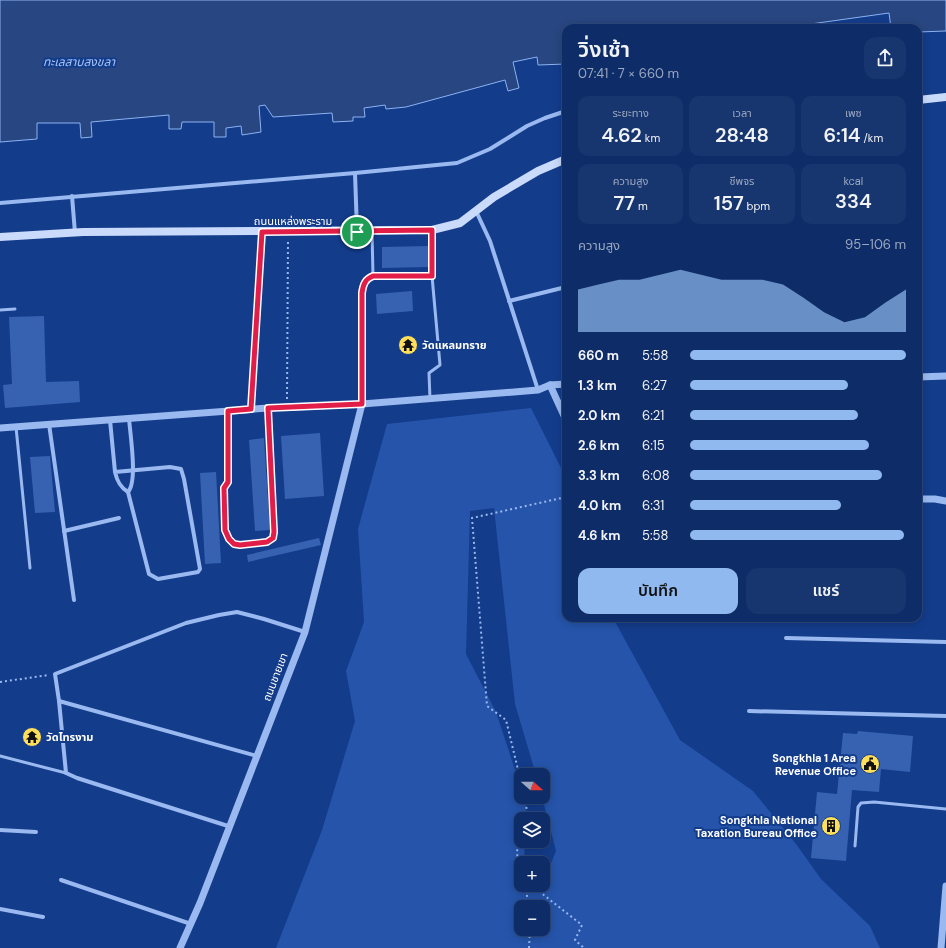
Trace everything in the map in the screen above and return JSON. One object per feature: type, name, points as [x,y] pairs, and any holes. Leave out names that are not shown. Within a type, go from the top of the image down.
[{"type":"main road","points":[[922,100],[946,97]]},
{"type":"main road","name":"ถนนแหล่งพระราม","points":[[0,237],[75,233],[357,232],[432,230],[460,223],[494,197],[538,171],[562,161]]},
{"type":"street","points":[[0,202],[355,173],[457,163],[490,149],[527,126],[562,112]]},
{"type":"street","points":[[355,173],[357,232]]},
{"type":"street","points":[[72,196],[75,233]]},
{"type":"street","points":[[476,211],[489,237],[538,390]]},
{"type":"street","points":[[509,301],[562,288]]},
{"type":"street","points":[[922,377],[946,376]]},
{"type":"street","points":[[0,428],[251,409],[430,399],[538,390],[550,385],[562,384]]},
{"type":"street","points":[[550,385],[562,411]]},
{"type":"street","name":"ถนนชายเขา","points":[[180,948],[191,924],[305,632],[362,404]]},
{"type":"street","points":[[115,472],[132,469],[170,467],[176,467],[182,471],[200,567],[198,572],[158,579],[149,574],[128,492],[132,483],[132,469],[129,418]]},
{"type":"street","points":[[110,420],[115,472],[122,488],[128,492]]},
{"type":"street","points":[[49,424],[74,600]]},
{"type":"street","points":[[922,499],[946,501]]},
{"type":"street","points":[[64,531],[118,518]]},
{"type":"street","points":[[228,826],[77,778],[66,773],[55,674],[186,624],[219,615],[237,612],[305,632]]},
{"type":"street","points":[[786,638],[946,642]]},
{"type":"street","points":[[59,701],[257,756]]},
{"type":"street","points":[[749,711],[946,716]]},
{"type":"street","points":[[0,830],[36,832]]},
{"type":"street","points":[[61,880],[191,924]]},
{"type":"street","points":[[941,948],[946,886]]},
{"type":"street","points":[[0,908],[43,917]]},
{"type":"lane","points":[[430,399],[429,373],[440,365],[432,276],[432,230]]},
{"type":"lane","points":[[372,231],[373,276]]},
{"type":"lane","points":[[362,404],[362,293],[366,280],[373,276],[432,276]]},
{"type":"lane","points":[[0,310],[15,309]]},
{"type":"lane","points":[[228,411],[228,482],[224,488],[225,530],[231,542],[240,545],[267,542],[271,540],[273,535],[268,408]]},
{"type":"lane","points":[[16,427],[30,568]]},
{"type":"lane","points":[[0,756],[66,773]]},
{"type":"lane","points":[[855,846],[858,807],[861,803],[874,802],[946,809]]},
{"type":"path","points":[[251,409],[262,232]]},
{"type":"path","points":[[287,408],[288,232]]},
{"type":"path","points":[[518,768],[506,720],[487,706],[472,518],[562,498]]},
{"type":"path","points":[[0,682],[55,674]]},
{"type":"path","points":[[540,892],[582,925],[575,940],[584,948]]},
{"type":"path","points":[[529,948],[530,936]]},
{"type":"shaded area","points":[[531,408],[562,470],[562,622],[615,622],[680,740],[753,791],[796,844],[821,879],[870,926],[880,948],[276,948],[322,830],[355,721],[346,671],[364,622],[358,529],[387,424]],"holes":[[[494,508],[515,704],[534,768],[550,768],[550,804],[544,804],[546,812],[550,812],[550,828],[556,851],[550,866],[550,892],[514,892],[514,856],[524,856],[525,848],[514,848],[514,812],[526,812],[526,805],[514,804],[514,768],[496,712],[466,654],[470,511]]]},
{"type":"water","name":"ทะเลสาบสงขลา","points":[[0,0],[946,0],[946,31],[922,32],[922,24],[890,24],[889,13],[811,24],[562,24],[562,64],[538,65],[537,57],[513,62],[519,88],[508,91],[505,80],[406,107],[386,109],[385,105],[364,108],[365,117],[353,117],[353,121],[333,122],[332,113],[273,117],[265,105],[259,106],[261,132],[242,135],[241,126],[226,128],[226,137],[214,137],[214,122],[182,122],[181,129],[169,129],[169,115],[91,122],[92,137],[81,138],[80,123],[37,123],[37,139],[0,142]]},
{"type":"building","points":[[429,246],[429,267],[382,268],[382,247]]},
{"type":"building","points":[[412,291],[413,311],[377,314],[376,294]]},
{"type":"building","points":[[44,316],[46,382],[79,381],[80,402],[5,408],[3,385],[12,384],[9,317]]},
{"type":"building","points":[[320,433],[324,496],[285,499],[281,436]]},
{"type":"building","points":[[264,438],[270,530],[255,531],[249,440]]},
{"type":"building","points":[[50,456],[55,512],[35,513],[30,457]]},
{"type":"building","points":[[216,472],[221,563],[205,564],[200,473]]},
{"type":"building","points":[[319,538],[321,545],[248,562],[247,555]]},
{"type":"building","points":[[858,731],[913,736],[910,772],[881,769],[879,792],[852,790],[846,861],[811,858],[817,792],[837,794],[843,733],[857,734]]},
{"type":"place","name":"วัดแหลมทราย","points":[[408,345]]},
{"type":"place","name":"วัดไทรงาม","points":[[32,737]]},
{"type":"place","name":"Songkhla 1 Area Revenue Office","points":[[870,764]]},
{"type":"place","name":"Songkhla National Taxation Bureau Office","points":[[831,826]]},
{"type":"route","points":[[432,230],[432,276],[373,276],[369,277],[364,283],[362,293],[362,404],[268,408],[274,532],[273,538],[267,542],[240,545],[234,544],[226,535],[225,530],[224,488],[228,483],[228,411],[251,409],[262,232],[357,232],[432,230]]}]
